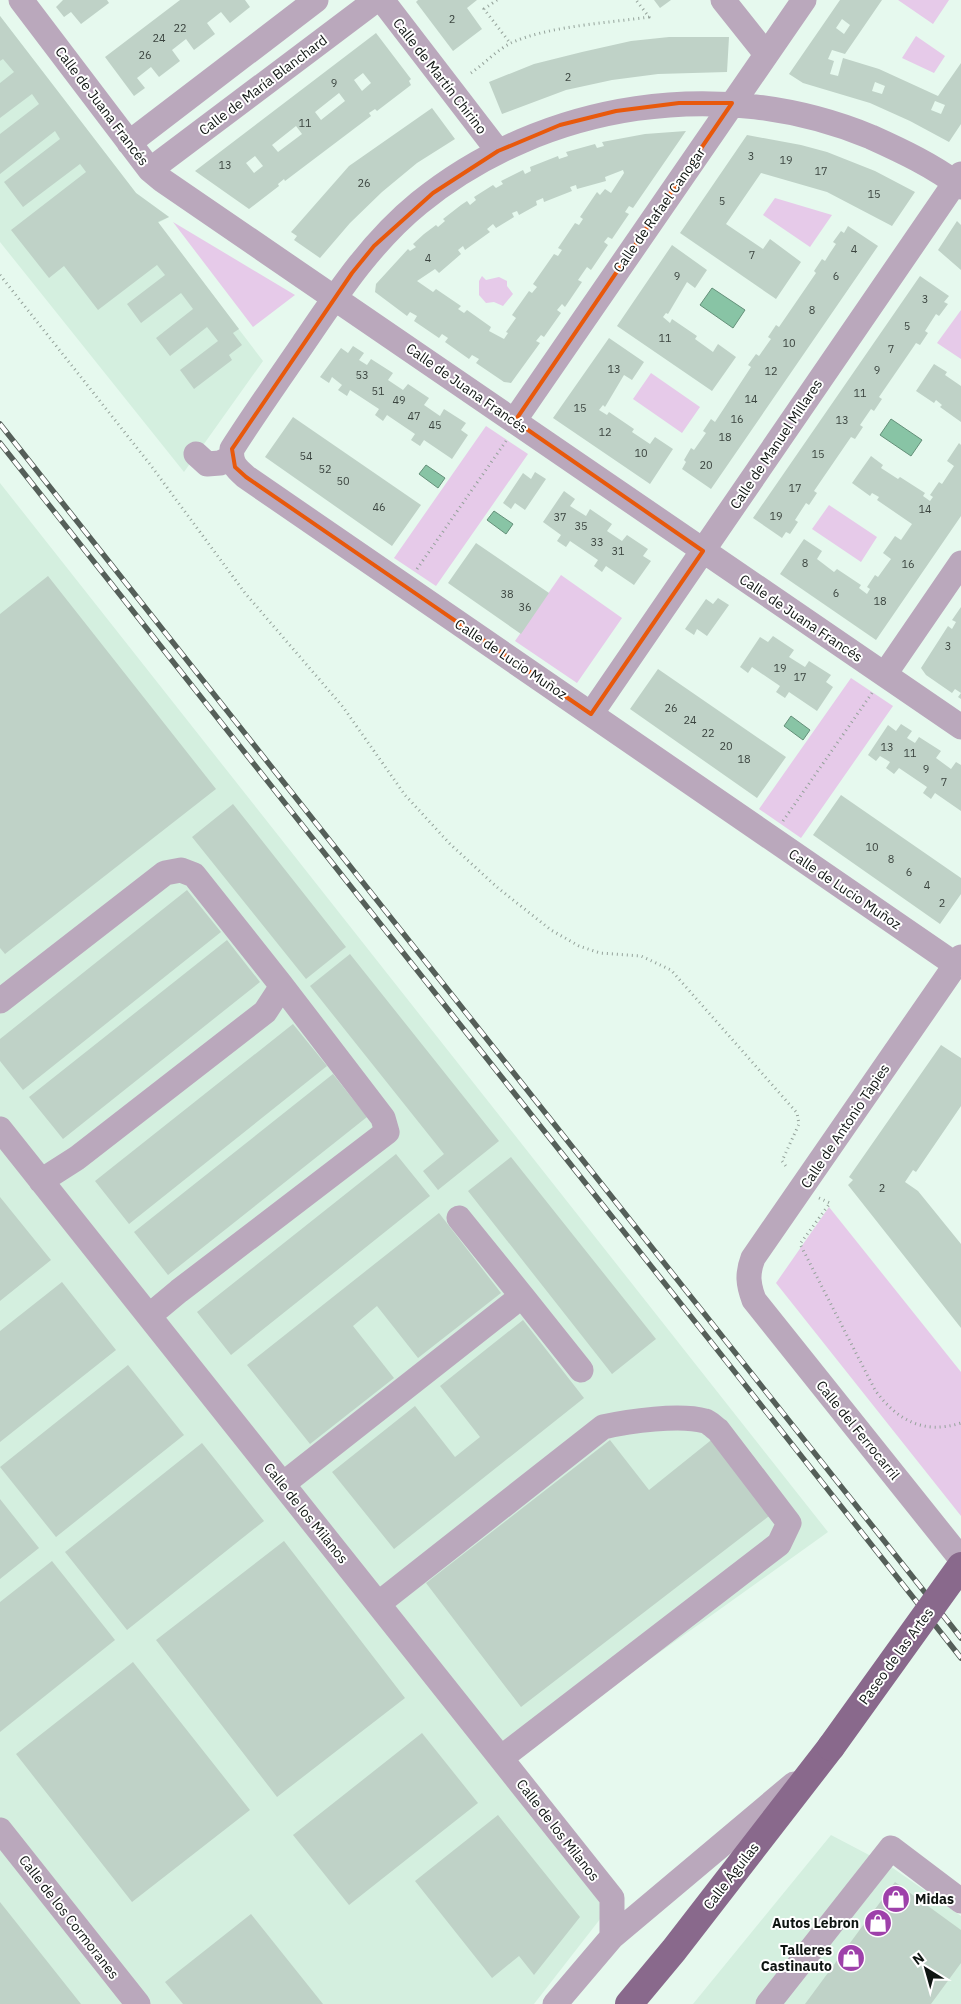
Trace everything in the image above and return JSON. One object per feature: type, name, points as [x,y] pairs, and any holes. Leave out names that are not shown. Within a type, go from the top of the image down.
[{"type":"main road","name":"Paseo de las Artes","points":[[824,1756],[961,1566]]},
{"type":"main road","name":"Calle Águilas","points":[[630,2004],[824,1756]]},
{"type":"street","name":"Calle de Juana Francés","points":[[20,0],[150,170],[182,195],[335,297],[961,727]]},
{"type":"street","points":[[129,143],[316,0]]},
{"type":"street","name":"Calle de María Blanchard","points":[[150,170],[376,0]]},
{"type":"street","name":"Calle de Martín Chirino","points":[[382,0],[498,152]]},
{"type":"street","points":[[723,0],[766,54]]},
{"type":"street","name":"Calle de Rafael Canogar","points":[[516,422],[804,0]]},
{"type":"street","points":[[196,454],[207,464],[220,463],[231,458],[232,448],[335,297],[374,246],[418,204],[498,152],[560,125],[616,111],[679,103],[732,103],[798,112],[853,130],[905,152],[959,181]]},
{"type":"street","name":"Calle de Manuel Millares","points":[[591,714],[959,181]]},
{"type":"street","name":"Calle de Lucio Muñoz","points":[[231,458],[234,467],[246,477],[771,838],[958,961]]},
{"type":"street","points":[[885,674],[961,563]]},
{"type":"street","points":[[0,1001],[165,873],[181,870],[194,875],[383,1118],[387,1132],[149,1316]]},
{"type":"street","name":"Calle de Antonio Tàpies","points":[[754,1300],[748,1286],[748,1272],[754,1258],[958,961]]},
{"type":"street","points":[[41,1181],[76,1158],[264,1012],[282,986]]},
{"type":"street","name":"Calle de los Milanos","points":[[3,1136],[149,1316],[612,1898],[612,1937]]},
{"type":"street","points":[[459,1218],[581,1370]]},
{"type":"street","points":[[283,1484],[522,1296]]},
{"type":"street","name":"Calle del Ferrocarril","points":[[754,1300],[961,1559]]},
{"type":"street","points":[[378,1604],[604,1427],[625,1422],[672,1419],[706,1421],[718,1430],[789,1523],[779,1544],[501,1758]]},
{"type":"street","points":[[556,2004],[612,1937],[824,1756]]},
{"type":"street","name":"Calle de los Cormoranes","points":[[0,1830],[138,2004]]},
{"type":"street","points":[[768,2004],[891,1848],[961,1901]]},
{"type":"path","points":[[496,0],[484,10],[510,43]]},
{"type":"path","points":[[471,73],[510,43],[561,30],[649,17],[636,0]]},
{"type":"path","points":[[0,275],[149,463],[245,593],[343,707],[404,795],[450,844],[498,888],[551,930],[579,946],[593,951],[641,956],[671,970],[703,1004],[797,1113],[799,1124],[782,1161],[803,1189],[830,1204],[800,1244],[875,1390],[886,1405],[902,1419],[915,1425],[933,1427],[961,1423]]},
{"type":"path","points":[[405,586],[516,422]]},
{"type":"path","points":[[771,838],[885,674]]},
{"type":"highlighted area","points":[[679,103],[732,103],[642,235],[515,421],[703,551],[591,714],[246,477],[235,467],[232,449],[352,273],[374,246],[433,193],[498,151],[560,125],[616,111]]},
{"type":"shaded area","points":[[898,0],[949,0],[933,24]]},
{"type":"shaded area","points":[[0,16],[136,193],[169,217],[158,223],[263,361],[184,472],[0,242]]},
{"type":"shaded area","points":[[916,36],[945,56],[934,73],[902,58]]},
{"type":"shaded area","points":[[775,198],[832,215],[810,247],[763,215]]},
{"type":"shaded area","points":[[173,222],[295,295],[253,327]]},
{"type":"shaded area","points":[[482,276],[486,280],[499,277],[507,281],[507,286],[513,294],[503,306],[494,302],[486,303],[479,295],[479,281]]},
{"type":"shaded area","points":[[712,288],[745,310],[733,328],[700,305]]},
{"type":"shaded area","points":[[961,310],[961,359],[937,343]]},
{"type":"shaded area","points":[[651,373],[700,407],[682,433],[633,399]]},
{"type":"shaded area","points":[[891,419],[922,440],[911,456],[880,435]]},
{"type":"shaded area","points":[[486,426],[528,454],[436,586],[394,558]]},
{"type":"shaded area","points":[[426,465],[445,478],[438,488],[419,474]]},
{"type":"shaded area","points":[[0,483],[828,1532],[502,1765],[611,1905],[534,2004],[0,2004]]},
{"type":"shaded area","points":[[829,505],[877,537],[861,562],[812,529]]},
{"type":"shaded area","points":[[494,511],[513,524],[506,534],[487,520]]},
{"type":"shaded area","points":[[561,575],[622,618],[577,683],[515,641]]},
{"type":"shaded area","points":[[851,678],[893,706],[801,838],[759,809]]},
{"type":"shaded area","points":[[791,716],[810,730],[803,740],[784,726]]},
{"type":"shaded area","points":[[829,1207],[961,1372],[961,1516],[776,1283]]},
{"type":"shaded area","points":[[831,1835],[890,1866],[961,1916],[961,2004],[693,2004]]},
{"type":"building","points":[[63,0],[107,0],[109,3],[81,24],[71,12],[64,17],[56,7]]},
{"type":"building","points":[[180,0],[245,0],[250,7],[230,23],[221,12],[207,23],[215,34],[194,50],[186,39],[172,50],[180,61],[159,77],[151,67],[137,78],[145,88],[134,96],[105,57]]},
{"type":"building","points":[[418,0],[477,0],[467,8],[482,29],[453,51],[416,2]]},
{"type":"building","points":[[654,0],[671,0],[660,8]]},
{"type":"building","points":[[840,0],[882,0],[845,54],[832,50],[828,59],[834,61],[830,74],[838,76],[843,58],[879,69],[938,96],[961,63],[961,124],[949,142],[910,121],[870,103],[803,83],[789,74]],"holes":[[[842,19],[850,25],[844,34],[836,28]],[[875,82],[885,86],[882,94],[872,91]],[[935,101],[945,105],[941,114],[931,110]]]},
{"type":"building","points":[[0,16],[136,193],[169,217],[158,222],[239,329],[233,333],[242,345],[229,355],[232,360],[194,389],[180,370],[218,341],[207,327],[170,356],[156,338],[193,309],[181,293],[141,323],[127,304],[165,275],[157,265],[98,310],[64,266],[49,278],[11,230],[86,172],[80,164],[23,207],[4,182],[60,139],[55,131],[0,174],[0,134],[39,104],[32,94],[0,118],[0,83],[14,72],[3,59],[0,61]]},
{"type":"building","points":[[376,33],[411,79],[409,81],[411,85],[377,111],[375,109],[369,113],[371,116],[285,181],[284,179],[278,184],[279,186],[249,209],[195,171]],"holes":[[[363,73],[371,83],[362,91],[354,80]],[[339,93],[345,101],[321,120],[315,112]],[[296,126],[302,134],[278,152],[272,145]],[[255,156],[263,166],[254,173],[246,163]]]},
{"type":"building","points":[[669,37],[729,37],[727,72],[658,74],[612,80],[566,90],[502,114],[489,82],[534,64],[582,52],[631,41]]},
{"type":"building","points":[[432,108],[455,139],[417,163],[382,192],[350,223],[320,258],[294,240],[297,236],[291,232],[349,166]]},
{"type":"building","points":[[686,131],[633,208],[629,206],[625,212],[629,214],[612,239],[608,237],[604,242],[608,245],[591,270],[587,267],[578,280],[582,282],[565,307],[562,304],[557,310],[561,313],[544,337],[541,335],[536,341],[540,343],[511,383],[504,382],[476,363],[479,359],[472,355],[469,359],[445,342],[448,338],[442,334],[439,338],[414,321],[417,316],[410,312],[407,316],[375,292],[376,284],[408,249],[410,251],[416,247],[413,244],[424,234],[436,225],[438,227],[445,221],[443,219],[467,201],[470,205],[476,200],[474,197],[493,185],[496,188],[503,184],[501,181],[523,170],[525,174],[531,171],[530,167],[558,156],[559,159],[568,156],[566,152],[595,144],[597,148],[604,146],[602,142],[645,134]],"holes":[[[623,170],[624,173],[611,193],[605,189],[600,195],[597,192],[580,217],[583,219],[579,225],[575,223],[558,248],[562,250],[558,256],[554,254],[533,284],[537,287],[532,293],[529,291],[512,315],[516,318],[506,332],[508,333],[504,339],[489,331],[491,327],[467,310],[464,313],[458,309],[461,306],[436,289],[433,292],[417,281],[435,269],[439,273],[461,254],[458,250],[463,246],[465,250],[490,232],[487,229],[493,224],[496,228],[514,217],[512,213],[517,211],[519,215],[537,205],[536,201],[543,198],[544,202],[572,191],[570,187],[576,185],[577,189],[606,181],[605,177]]]},
{"type":"building","points":[[747,135],[827,152],[875,171],[915,192],[892,226],[827,192],[761,173],[726,224],[763,249],[770,239],[801,262],[776,299],[680,233]]},
{"type":"building","points":[[957,221],[961,225],[961,270],[938,250]]},
{"type":"building","points":[[848,226],[878,246],[711,489],[682,469],[686,462],[684,460],[691,448],[694,450],[706,433],[703,431],[711,419],[715,422],[751,367],[748,365],[756,354],[759,356],[771,339],[768,337],[776,325],[779,327],[816,273],[814,271],[822,259],[825,261],[836,244],[833,242],[841,231],[844,233]]},
{"type":"building","points":[[672,245],[707,270],[695,288],[687,282],[668,314],[666,313],[663,317],[670,323],[672,319],[697,336],[695,339],[713,352],[718,344],[736,357],[712,391],[617,326]]},
{"type":"building","points":[[920,276],[949,296],[944,302],[948,304],[939,316],[936,314],[925,331],[928,333],[920,345],[916,343],[879,397],[882,399],[874,411],[871,409],[860,425],[863,427],[855,439],[851,437],[814,491],[817,493],[809,505],[806,503],[795,520],[798,522],[790,534],[786,532],[782,538],[753,518]]},
{"type":"building","points":[[609,338],[644,362],[632,380],[624,375],[605,407],[603,405],[599,410],[607,415],[609,412],[634,429],[632,432],[650,444],[655,437],[673,449],[650,484],[553,418]]},
{"type":"building","points":[[353,346],[364,353],[359,360],[367,365],[371,359],[393,373],[388,380],[403,390],[408,384],[429,398],[424,405],[440,416],[444,409],[466,423],[461,430],[468,435],[452,459],[424,440],[420,446],[411,440],[415,434],[387,415],[383,421],[375,415],[379,409],[350,390],[347,396],[338,390],[342,385],[332,377],[329,383],[320,377],[341,348],[348,353]]},
{"type":"building","points":[[934,364],[947,372],[945,375],[961,386],[961,422],[940,407],[942,405],[936,400],[934,403],[916,391]]},
{"type":"building","points":[[293,417],[421,505],[392,546],[265,457]]},
{"type":"building","points":[[959,443],[961,445],[961,516],[876,640],[780,574],[804,539],[822,551],[817,559],[834,572],[837,569],[861,585],[859,588],[867,594],[870,589],[867,587],[875,575],[878,577],[891,559],[883,553],[895,536],[901,540],[912,524],[877,500],[879,497],[872,493],[870,496],[852,483],[871,456],[883,465],[881,468],[898,479],[900,477],[925,493],[923,496],[930,501],[933,497],[930,495],[939,482],[942,484],[954,466],[947,461]]},
{"type":"building","points":[[535,472],[546,479],[525,510],[515,503],[511,509],[503,503],[523,473],[531,479]]},
{"type":"building","points":[[564,491],[575,499],[570,506],[586,516],[590,509],[612,524],[607,531],[622,541],[627,535],[648,549],[643,556],[651,561],[634,585],[606,566],[602,572],[594,566],[598,560],[570,541],[566,547],[557,541],[561,535],[543,522]]},
{"type":"building","points":[[476,543],[549,593],[521,634],[448,583]]},
{"type":"building","points":[[48,576],[216,789],[5,954],[0,948],[0,614]]},
{"type":"building","points":[[718,598],[729,605],[707,636],[697,629],[694,635],[685,629],[706,599],[713,604]]},
{"type":"building","points":[[961,607],[961,693],[955,689],[952,693],[926,675],[921,668],[948,626],[952,629],[956,622],[952,620]]},
{"type":"building","points":[[773,636],[794,650],[789,657],[805,667],[809,661],[831,675],[826,682],[833,687],[817,711],[789,692],[785,698],[776,692],[780,686],[752,667],[748,673],[740,667],[760,637],[768,642]]},
{"type":"building","points":[[658,669],[786,757],[757,798],[630,709]]},
{"type":"building","points":[[901,724],[912,731],[907,738],[915,743],[919,737],[941,751],[936,758],[951,769],[956,762],[961,765],[961,811],[935,793],[931,799],[923,793],[927,787],[899,768],[894,774],[886,768],[890,762],[880,756],[876,761],[868,755],[888,725],[896,731]]},
{"type":"building","points":[[841,795],[961,878],[961,894],[940,924],[813,835]]},
{"type":"building","points":[[233,804],[346,947],[306,979],[192,837]]},
{"type":"building","points":[[187,890],[221,932],[23,1090],[0,1061],[0,1039]]},
{"type":"building","points":[[227,940],[260,982],[63,1139],[29,1097]]},
{"type":"building","points":[[350,954],[499,1141],[438,1190],[423,1171],[444,1154],[310,986]]},
{"type":"building","points":[[293,1024],[327,1066],[129,1224],[95,1181]]},
{"type":"building","points":[[941,1045],[961,1058],[961,1106],[916,1172],[913,1170],[905,1182],[918,1191],[961,1244],[961,1328],[848,1185],[853,1180],[849,1177]]},
{"type":"building","points":[[333,1074],[367,1117],[168,1275],[134,1232]]},
{"type":"building","points":[[396,1154],[430,1196],[231,1355],[197,1312]]},
{"type":"building","points":[[511,1157],[656,1339],[612,1374],[468,1191]]},
{"type":"building","points":[[0,1197],[51,1260],[0,1301]]},
{"type":"building","points":[[439,1213],[501,1293],[418,1358],[377,1306],[353,1326],[394,1378],[310,1444],[247,1365]]},
{"type":"building","points":[[62,1282],[116,1350],[0,1442],[0,1331]]},
{"type":"building","points":[[523,1320],[584,1398],[394,1549],[332,1472],[415,1406],[455,1457],[480,1437],[440,1386]]},
{"type":"building","points":[[128,1365],[184,1435],[56,1537],[0,1467]]},
{"type":"building","points":[[715,1437],[773,1513],[521,1707],[426,1583],[610,1440],[649,1490]]},
{"type":"building","points":[[202,1443],[264,1521],[127,1630],[65,1552]]},
{"type":"building","points":[[0,1499],[39,1548],[0,1579]]},
{"type":"building","points":[[284,1541],[405,1698],[277,1797],[156,1640]]},
{"type":"building","points":[[52,1561],[115,1640],[0,1732],[0,1602]]},
{"type":"building","points":[[133,1662],[250,1810],[132,1902],[16,1754]]},
{"type":"building","points":[[422,1733],[478,1803],[349,1905],[293,1835]]},
{"type":"building","points":[[498,1815],[580,1917],[534,1975],[519,1956],[492,1978],[415,1881]]},
{"type":"building","points":[[895,1882],[961,1930],[961,1963],[931,2004],[805,2004]]},
{"type":"building","points":[[0,1902],[81,2004],[0,2004]]},
{"type":"building","points":[[251,1914],[323,2004],[183,2004],[165,1982]]},
{"type":"railway","points":[[0,424],[961,1638]]},
{"type":"railway","points":[[0,443],[961,1658]]},
{"type":"place","name":"Midas","points":[[896,1899]]},
{"type":"place","name":"Autos Lebron","points":[[878,1923]]},
{"type":"place","name":"Talleres Castinauto","points":[[851,1958]]}]
